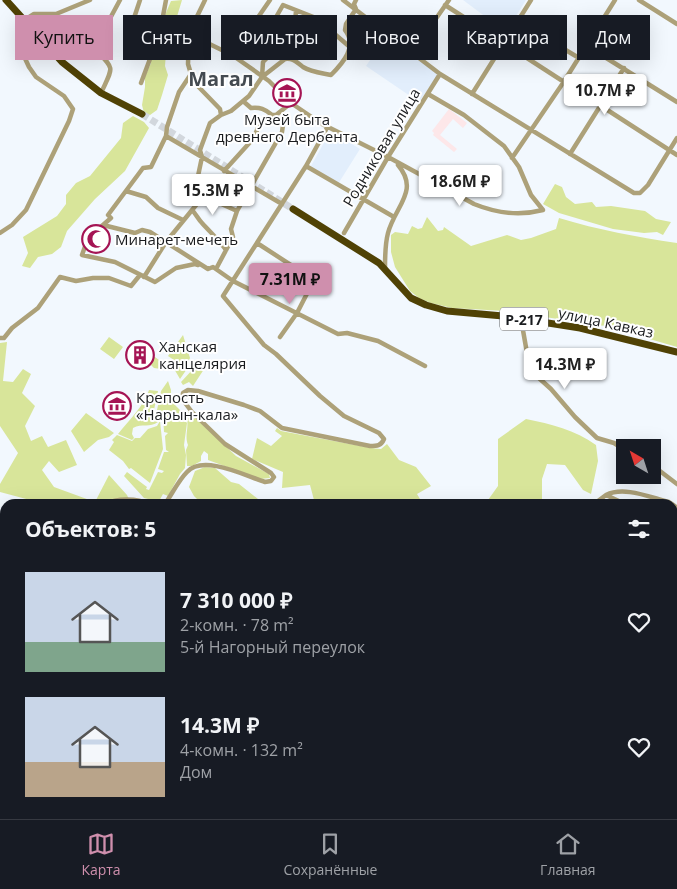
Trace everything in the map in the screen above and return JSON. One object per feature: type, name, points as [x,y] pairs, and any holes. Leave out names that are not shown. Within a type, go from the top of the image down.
[{"type":"highway","points":[[6,0],[18,15]]},
{"type":"highway","points":[[60,60],[101,93],[142,114]]},
{"type":"highway","name":"улица Кавказ","points":[[294,209],[369,256],[384,268],[411,298],[426,305],[447,311],[521,319],[596,331],[677,352]]},
{"type":"street","points":[[32,15],[56,14],[90,0]]},
{"type":"street","points":[[101,93],[111,71],[110,66],[94,48],[120,0]]},
{"type":"street","points":[[135,15],[140,0]]},
{"type":"street","points":[[141,83],[160,32],[166,0]]},
{"type":"street","points":[[198,15],[205,0]]},
{"type":"street","points":[[260,15],[270,0]]},
{"type":"street","points":[[343,0],[364,15]]},
{"type":"street","points":[[356,0],[354,4],[356,9]]},
{"type":"street","points":[[438,16],[449,0]]},
{"type":"street","points":[[522,15],[532,0]]},
{"type":"street","points":[[606,15],[615,0]]},
{"type":"street","points":[[639,0],[677,24]]},
{"type":"street","points":[[277,15],[283,5],[316,18],[347,45]]},
{"type":"street","points":[[445,6],[459,15]]},
{"type":"street","points":[[352,15],[356,9]]},
{"type":"street","points":[[296,11],[296,15]]},
{"type":"street","points":[[295,60],[303,67],[318,73],[331,75],[347,54]]},
{"type":"street","points":[[0,233],[12,225],[26,210],[73,109],[64,96],[36,77],[26,60]]},
{"type":"street","points":[[188,60],[191,74],[181,87],[167,127],[166,136],[151,168],[143,168],[108,215],[110,218],[88,238],[82,255],[115,262],[155,282],[176,268],[195,264],[208,269],[213,267],[233,281],[338,334],[347,334],[378,341],[425,366]]},
{"type":"street","points":[[239,60],[262,76],[291,102],[322,124],[482,207],[517,214],[543,210],[531,195],[519,167],[504,146],[464,115],[428,94]]},
{"type":"street","points":[[262,76],[266,60]]},
{"type":"street","points":[[237,211],[217,202],[211,206],[193,190],[202,157],[200,150],[210,123],[231,111],[249,96],[262,76],[282,60]]},
{"type":"street","points":[[421,60],[440,74],[634,193],[640,193],[648,185],[677,138]]},
{"type":"street","points":[[472,94],[493,60]]},
{"type":"street","points":[[528,60],[677,155]]},
{"type":"street","points":[[512,158],[578,60]]},
{"type":"street","points":[[611,60],[677,102]]},
{"type":"street","points":[[570,154],[624,68]]},
{"type":"street","name":"Родниковая улица","points":[[344,233],[388,157],[440,74]]},
{"type":"street","points":[[189,77],[220,109],[221,115]]},
{"type":"street","points":[[216,269],[233,237],[231,229],[237,211],[282,132],[283,125],[274,115],[256,106],[251,108],[243,101]]},
{"type":"street","points":[[224,171],[253,138],[258,128],[291,102]]},
{"type":"street","points":[[169,499],[187,471],[200,465],[212,464],[265,482],[271,481],[274,477],[271,473],[225,444],[192,412],[182,399],[183,393],[186,391],[198,391],[260,411],[282,428],[370,446],[378,446],[384,439],[379,433],[344,416],[320,396],[264,345],[223,296],[306,166],[328,126]]},
{"type":"street","points":[[166,136],[250,187],[282,204]]},
{"type":"street","points":[[384,268],[387,235],[408,187],[405,176],[395,162]]},
{"type":"street","points":[[306,166],[394,217]]},
{"type":"street","points":[[126,191],[146,197],[158,208],[183,220]]},
{"type":"street","points":[[0,338],[4,338],[12,328],[38,308],[60,277],[76,281],[109,278],[131,286],[142,276],[166,242],[201,199]]},
{"type":"street","points":[[192,210],[200,221],[214,233],[226,250]]},
{"type":"street","points":[[103,225],[135,233],[142,230],[150,232],[204,267]]},
{"type":"street","points":[[257,243],[314,280],[297,313],[280,337]]},
{"type":"street","points":[[521,319],[530,370],[551,389],[575,417],[597,438],[616,445]]},
{"type":"street","points":[[661,472],[677,484]]},
{"type":"street","points":[[601,499],[615,490],[658,499]]},
{"type":"street","points":[[606,495],[614,499]]},
{"type":"shaded area","points":[[463,0],[526,0],[517,15],[483,15]]},
{"type":"shaded area","points":[[370,60],[423,60],[440,72],[419,102],[366,66]]},
{"type":"shaded area","points":[[449,109],[467,123],[463,128],[453,119],[440,135],[457,149],[454,152],[433,135],[432,131]]},
{"type":"shaded area","points":[[334,133],[360,149],[338,184],[311,166],[326,139]]},
{"type":"green space","points":[[182,0],[177,15],[165,15],[171,1]]},
{"type":"green space","points":[[151,60],[165,60],[168,75],[157,110],[150,115],[144,113],[142,105],[145,77]]},
{"type":"green space","points":[[133,116],[144,122],[149,128],[125,171],[95,199],[67,231],[61,247],[52,254],[38,257],[30,268],[22,266],[28,253],[23,237],[57,216],[66,204],[66,195],[76,183],[90,176],[121,138],[123,123]]},
{"type":"green space","points":[[555,184],[562,187],[566,197],[575,204],[592,202],[596,207],[611,206],[645,211],[656,219],[671,222],[663,235],[657,232],[644,233],[613,229],[559,213],[543,204]]},
{"type":"green space","points":[[427,217],[438,231],[443,230],[444,227],[471,246],[507,235],[521,240],[531,238],[556,229],[559,218],[618,233],[677,243],[677,347],[605,326],[505,311],[452,308],[419,298],[410,291],[395,267],[391,252],[391,235],[395,232],[408,234],[412,226],[418,229],[422,228]]},
{"type":"green space","points":[[183,335],[190,358],[189,366],[180,379],[173,367],[177,362],[168,356]]},
{"type":"green space","points":[[109,337],[123,347],[114,359],[100,349]]},
{"type":"green space","points":[[7,342],[3,381],[13,382],[23,369],[31,374],[22,393],[35,406],[25,426],[31,441],[42,436],[48,447],[66,440],[77,465],[59,472],[49,461],[42,470],[54,487],[87,499],[26,499],[0,492],[0,484],[18,453],[0,426],[0,343]]},
{"type":"green space","points":[[151,354],[163,363],[161,369],[154,368],[143,357]]},
{"type":"green space","points":[[210,360],[193,386],[189,382],[183,385],[181,382],[194,368]]},
{"type":"green space","points":[[168,381],[171,390],[171,401],[182,412],[182,417],[187,423],[184,445],[186,455],[185,468],[168,496],[163,494],[160,499],[148,499],[144,498],[124,476],[127,472],[149,490],[158,472],[162,473],[164,471],[158,469],[164,452],[169,452],[166,450],[165,436],[168,433],[164,432],[163,415],[157,410],[161,391]]},
{"type":"green space","points":[[149,390],[158,391],[154,410],[160,418],[157,420],[158,422],[152,425],[133,428],[132,434],[134,438],[132,440],[118,434],[140,407]]},
{"type":"green space","points":[[185,410],[193,415],[192,419],[195,417],[236,456],[269,474],[270,478],[260,479],[208,460],[208,454],[204,451],[201,461],[192,466],[187,466],[186,416],[189,415]]},
{"type":"green space","points":[[86,413],[114,433],[109,437],[98,440],[84,452],[71,431]]},
{"type":"green space","points":[[526,419],[562,428],[580,435],[596,445],[598,461],[591,494],[583,490],[565,465],[547,464],[542,479],[542,499],[489,499],[498,486],[498,439]]},
{"type":"green space","points":[[160,421],[163,449],[150,483],[131,468],[129,469],[123,461],[109,450],[114,442],[112,440],[117,435],[132,441],[135,438],[140,438],[148,429],[157,426]]},
{"type":"green space","points":[[277,428],[281,431],[371,448],[381,449],[387,444],[399,460],[416,467],[431,486],[417,494],[420,499],[314,499],[310,485],[282,488],[283,472],[252,459],[257,438],[271,446],[282,436],[275,431]]},
{"type":"green space","points":[[205,467],[215,468],[231,482],[239,484],[258,499],[197,499],[189,487],[195,471]]},
{"type":"green space","points":[[109,475],[129,499],[97,499]]},
{"type":"tunnel","points":[[142,114],[293,209]]},
{"type":"place","name":"Музей быта древнего Дербента","points":[[287,93]]},
{"type":"place","name":"Минарет-мечеть","points":[[96,239]]},
{"type":"place","name":"Ханская канцелярия","points":[[140,355]]},
{"type":"place","name":"Крепость «Нарын-кала»","points":[[117,406]]},
{"type":"district","name":"Магал","points":[[221,78]]}]
